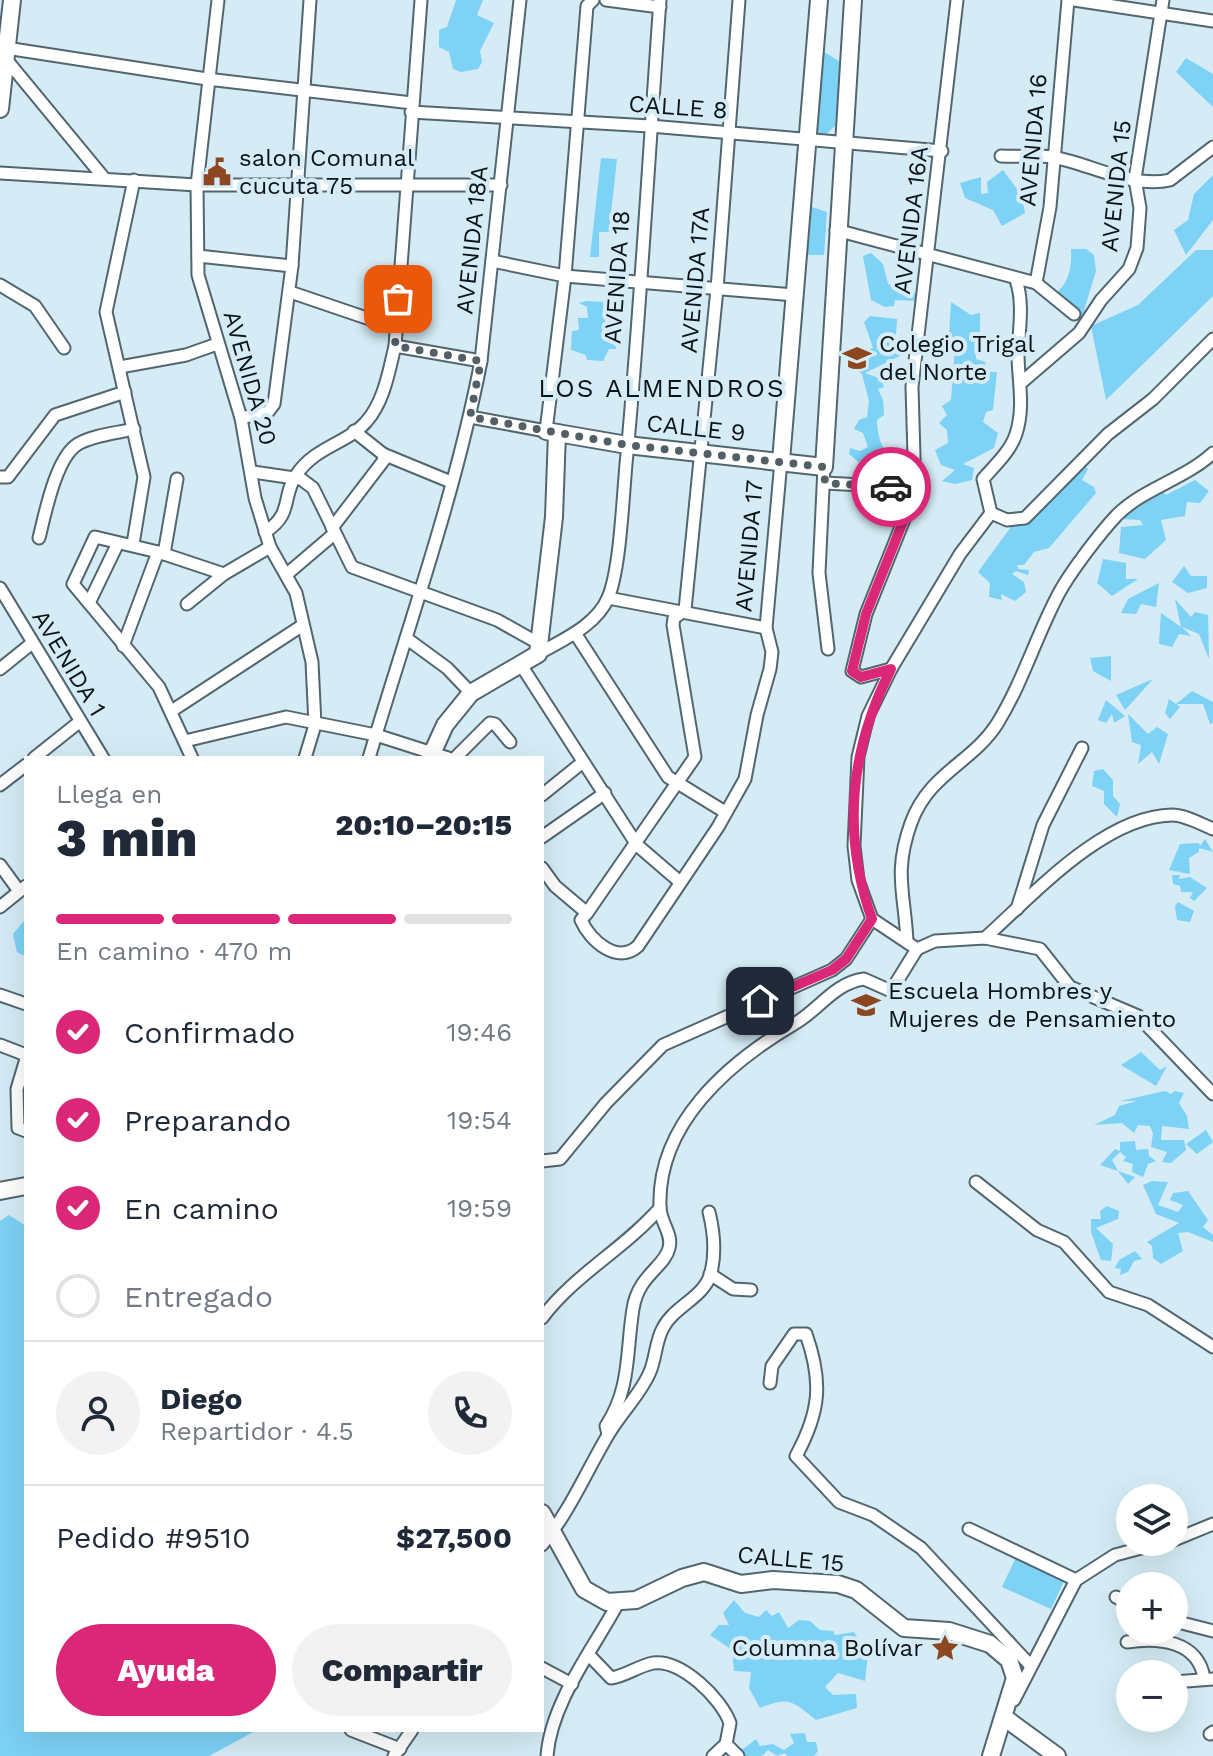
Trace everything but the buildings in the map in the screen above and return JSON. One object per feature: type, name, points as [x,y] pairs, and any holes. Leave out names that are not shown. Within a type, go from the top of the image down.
[{"type":"main road","points":[[0,109],[12,0]]},
{"type":"main road","name":"AVENIDA 17","points":[[781,461],[819,0]]},
{"type":"main road","points":[[824,475],[836,230],[853,0]]},
{"type":"main road","points":[[437,756],[445,725],[471,693],[521,665],[538,648],[554,517],[552,432]]},
{"type":"main road","name":"CALLE 9","points":[[552,432],[627,445],[781,461],[824,475]]},
{"type":"main road","points":[[0,1191],[24,1186]]},
{"type":"main road","points":[[547,1538],[584,1589],[596,1598],[618,1603]]},
{"type":"main road","name":"CALLE 15","points":[[618,1603],[636,1600],[682,1578],[704,1572],[741,1584],[773,1580],[838,1584],[856,1590],[904,1628],[963,1634],[1000,1650],[1009,1660],[1015,1678],[991,1756]]},
{"type":"main road","points":[[1005,1718],[1057,1756]]},
{"type":"street","name":"AVENIDA 20","points":[[218,0],[197,185],[198,275],[241,418],[253,472],[255,498],[265,532],[270,547],[287,574],[312,662],[315,725],[306,756]]},
{"type":"street","points":[[241,418],[268,412],[274,404],[290,292],[310,0]]},
{"type":"street","points":[[265,532],[282,519],[294,477],[325,447],[366,422],[378,402],[395,346],[421,0]]},
{"type":"street","name":"AVENIDA 18A","points":[[370,756],[423,591],[470,417],[481,361],[520,0]]},
{"type":"street","points":[[552,432],[587,6],[593,0]]},
{"type":"street","points":[[606,0],[660,3]]},
{"type":"street","name":"AVENIDA 17A","points":[[587,913],[637,845],[696,754],[673,625],[674,618],[685,610],[717,289],[739,0]]},
{"type":"street","name":"AVENIDA 16A","points":[[915,492],[912,387],[930,255],[957,0]]},
{"type":"street","points":[[1071,0],[1213,21]]},
{"type":"street","name":"AVENIDA 16","points":[[1036,283],[1045,249],[1051,157],[1071,0]]},
{"type":"street","name":"AVENIDA 15","points":[[1022,382],[1079,333],[1101,300],[1129,269],[1137,248],[1140,208],[1135,179],[1163,0]]},
{"type":"street","name":"AVENIDA 18","points":[[608,598],[627,445],[642,283],[660,3]]},
{"type":"street","name":"CALLE 8","points":[[6,53],[303,89],[412,108],[508,118],[842,140],[942,151]]},
{"type":"street","points":[[6,53],[104,178]]},
{"type":"street","points":[[1001,156],[1051,157],[1135,179],[1170,180],[1213,147]]},
{"type":"street","points":[[0,173],[197,185],[501,185]]},
{"type":"street","points":[[133,544],[144,477],[106,312],[134,180]]},
{"type":"street","points":[[836,230],[1036,283],[1074,314]]},
{"type":"street","points":[[198,256],[292,266]]},
{"type":"street","points":[[492,261],[565,276],[794,295]]},
{"type":"street","points":[[991,513],[983,479],[1010,448],[1017,433],[1022,382],[1018,357],[1021,298],[1016,280]]},
{"type":"street","points":[[0,285],[35,306],[64,348]]},
{"type":"street","points":[[290,292],[396,328]]},
{"type":"street","points":[[991,513],[1007,520],[1025,518],[1108,434],[1153,399],[1213,339]]},
{"type":"street","points":[[120,367],[186,355],[217,344]]},
{"type":"street","points":[[395,346],[481,361]]},
{"type":"street","points":[[0,477],[8,477],[55,415],[125,392]]},
{"type":"street","name":"CALLE 9","points":[[470,417],[552,432]]},
{"type":"street","points":[[39,538],[58,471],[69,452],[78,444],[134,429]]},
{"type":"street","points":[[354,431],[383,454],[451,482]]},
{"type":"street","points":[[608,1434],[606,1426],[624,1394],[637,1290],[649,1272],[669,1252],[670,1239],[660,1208],[670,1146],[696,1104],[719,1080],[843,985],[864,979],[891,991],[912,946],[899,877],[910,825],[921,802],[953,765],[973,750],[996,725],[1027,669],[1060,592],[1110,523],[1136,501],[1177,480],[1213,453]]},
{"type":"street","points":[[287,574],[333,531],[384,460],[383,454]]},
{"type":"street","name":"AVENIDA 17","points":[[587,913],[581,920],[584,927],[601,945],[621,955],[638,946],[745,779],[772,652],[766,628],[781,461]]},
{"type":"street","points":[[253,472],[294,477],[313,488],[352,567],[497,620],[538,648],[575,633],[595,616],[608,598],[685,610],[766,628]]},
{"type":"street","points":[[828,649],[819,573],[824,475],[915,492],[866,614],[852,671],[861,677],[891,669]]},
{"type":"street","points":[[123,646],[161,553],[177,479]]},
{"type":"street","points":[[991,513],[960,554],[891,669],[868,716],[858,757],[854,846],[858,880],[872,919],[912,946],[935,941],[985,938],[1047,953],[1070,987],[1138,1016],[1213,1094]]},
{"type":"street","points":[[191,756],[173,710],[159,687],[73,584],[92,539],[133,544],[224,574]]},
{"type":"street","points":[[89,603],[118,543]]},
{"type":"street","points":[[187,604],[224,574],[270,547]]},
{"type":"street","name":"AVENIDA 1","points":[[0,588],[78,723],[102,756]]},
{"type":"street","points":[[173,710],[303,625]]},
{"type":"street","points":[[575,633],[668,777],[725,812]]},
{"type":"street","points":[[406,638],[447,668],[471,693]]},
{"type":"street","points":[[0,669],[31,644]]},
{"type":"street","points":[[521,665],[637,845],[680,882]]},
{"type":"street","points":[[185,741],[278,718],[376,735],[437,756]]},
{"type":"street","points":[[37,756],[78,723]]},
{"type":"street","points":[[457,756],[490,723],[495,724],[510,742]]},
{"type":"street","points":[[1017,909],[1043,825],[1082,748]]},
{"type":"street","points":[[544,793],[583,762]]},
{"type":"street","points":[[0,785],[24,767]]},
{"type":"street","points":[[544,836],[605,793]]},
{"type":"street","points":[[985,938],[1109,833],[1173,815],[1213,829]]},
{"type":"street","points":[[0,865],[22,889],[0,907]]},
{"type":"street","points":[[544,870],[563,894],[587,913]]},
{"type":"street","points":[[544,1161],[560,1159],[606,1103],[663,1045],[832,970],[846,959],[872,919]]},
{"type":"street","points":[[0,995],[24,1003]]},
{"type":"street","points":[[0,1045],[24,1056]]},
{"type":"street","points":[[24,1064],[17,1089],[18,1128],[24,1130]]},
{"type":"street","points":[[976,1182],[1037,1230],[1064,1242],[1109,1292],[1148,1305],[1213,1347]]},
{"type":"street","points":[[544,1315],[555,1301],[643,1227],[660,1208]]},
{"type":"street","points":[[547,1538],[592,1469],[608,1434],[644,1385],[654,1365],[662,1330],[670,1318],[690,1303],[710,1274],[715,1238],[709,1212]]},
{"type":"street","points":[[710,1274],[733,1289],[751,1290]]},
{"type":"street","points":[[770,1383],[772,1366],[794,1334],[806,1334],[816,1361],[818,1407],[796,1456],[839,1502],[873,1515],[921,1548],[1031,1666]]},
{"type":"street","points":[[1188,1534],[1213,1524]]},
{"type":"street","points":[[969,1529],[1076,1580]]},
{"type":"street","points":[[1005,1718],[1076,1580],[1116,1555]]},
{"type":"street","points":[[547,1756],[551,1734],[572,1684],[618,1603]]},
{"type":"street","points":[[1188,1625],[1213,1631]]},
{"type":"street","points":[[1171,1644],[1193,1653],[1209,1678],[1188,1680]]},
{"type":"street","points":[[589,1655],[611,1678],[654,1663],[669,1662],[683,1669],[727,1716],[730,1731],[726,1744],[713,1756]]},
{"type":"street","points":[[544,1669],[572,1684]]},
{"type":"street","points":[[355,1732],[397,1752],[411,1732]]},
{"type":"street","points":[[726,1744],[738,1756]]},
{"type":"shaded area","points":[[456,0],[483,0],[477,15],[494,23],[480,51],[482,62],[478,69],[461,72],[453,69],[449,52],[439,47],[439,30],[447,27]]},
{"type":"shaded area","points":[[818,48],[842,63],[835,126],[825,135],[814,132]]},
{"type":"shaded area","points":[[1186,58],[1213,74],[1213,107],[1176,72]]},
{"type":"shaded area","points":[[601,158],[617,159],[609,232],[599,232],[599,257],[590,257]]},
{"type":"shaded area","points":[[1003,170],[1022,196],[1025,213],[1002,226],[993,210],[965,198],[960,183],[981,177],[981,194],[988,193],[987,182]]},
{"type":"shaded area","points":[[1213,175],[1213,220],[1186,255],[1174,230],[1188,220],[1194,194]]},
{"type":"shaded area","points":[[809,191],[812,207],[827,212],[824,255],[800,255]]},
{"type":"shaded area","points":[[1071,249],[1086,249],[1094,255],[1096,271],[1082,317],[1070,307],[1069,301],[1055,294],[1069,274]]},
{"type":"shaded area","points":[[1196,250],[1213,250],[1213,296],[1106,400],[1091,326],[1138,305]]},
{"type":"shaded area","points":[[871,253],[883,264],[888,284],[901,291],[916,293],[918,301],[895,300],[894,306],[885,307],[871,300],[863,256]]},
{"type":"shaded area","points":[[604,302],[604,310],[611,311],[611,316],[605,316],[605,322],[613,323],[616,349],[609,349],[603,361],[587,360],[586,355],[571,350],[572,331],[579,330],[578,318],[588,318],[587,307],[579,303]]},
{"type":"shaded area","points":[[951,302],[971,315],[980,313],[980,332],[975,335],[976,359],[985,362],[987,372],[997,372],[993,410],[986,412],[983,422],[998,433],[994,448],[963,464],[974,468],[972,480],[955,484],[942,481],[955,470],[941,465],[935,450],[948,443],[947,430],[939,423],[947,415],[942,406],[951,400],[955,349],[940,344],[949,336]]},
{"type":"shaded area","points":[[870,316],[897,319],[895,353],[902,355],[865,373],[882,379],[884,387],[878,389],[884,415],[877,420],[879,434],[882,446],[900,465],[863,466],[849,454],[850,448],[860,451],[868,447],[863,433],[854,429],[859,420],[867,417],[869,401],[862,374],[853,367],[861,359],[861,353],[873,348],[864,322]]},
{"type":"shaded area","points":[[1081,463],[1088,469],[1082,480],[1094,487],[1096,493],[1049,548],[1034,552],[1024,565],[1017,565],[1018,569],[1029,570],[1028,575],[1016,571],[1012,574],[1024,582],[1026,592],[1015,601],[1001,594],[1002,600],[989,597],[990,583],[978,572],[1013,524]]},
{"type":"shaded area","points":[[1195,480],[1209,491],[1200,503],[1187,502],[1185,516],[1161,520],[1166,540],[1145,559],[1119,553],[1121,527],[1143,525],[1140,520],[1121,519],[1127,507],[1147,501],[1155,483],[1166,495]]},
{"type":"shaded area","points":[[1103,559],[1126,563],[1126,579],[1138,579],[1112,596],[1097,583]]},
{"type":"shaded area","points":[[1184,566],[1191,576],[1207,576],[1207,588],[1188,593],[1172,582]]},
{"type":"shaded area","points":[[1159,583],[1156,607],[1141,604],[1136,614],[1121,613],[1128,599]]},
{"type":"shaded area","points":[[1175,599],[1191,617],[1195,612],[1208,615],[1209,659],[1199,634],[1182,627],[1191,636],[1179,634],[1172,647],[1159,644],[1161,613],[1181,627]]},
{"type":"shaded area","points":[[1111,656],[1111,681],[1093,671],[1090,658]]},
{"type":"shaded area","points":[[1153,679],[1125,710],[1116,695]]},
{"type":"shaded area","points":[[1192,691],[1213,702],[1213,723],[1210,724],[1203,704],[1177,704],[1180,707],[1170,719],[1165,713],[1169,699],[1176,704]]},
{"type":"shaded area","points":[[1106,700],[1125,716],[1114,723],[1112,714],[1106,723],[1098,720]]},
{"type":"shaded area","points":[[1128,714],[1148,734],[1157,727],[1168,734],[1159,764],[1152,752],[1138,764],[1141,745],[1132,742]]},
{"type":"shaded area","points":[[1103,769],[1113,780],[1113,796],[1120,804],[1117,817],[1104,804],[1104,791],[1092,786],[1094,771]]},
{"type":"shaded area","points":[[1205,839],[1213,852],[1199,848],[1199,852],[1189,858],[1190,874],[1169,870],[1180,844],[1199,843],[1200,846]]},
{"type":"shaded area","points":[[1172,875],[1180,875],[1179,879],[1190,877],[1207,888],[1194,901],[1190,898],[1193,892],[1181,892],[1180,886],[1173,884]]},
{"type":"shaded area","points":[[1178,902],[1194,911],[1190,922],[1177,920],[1175,906]]},
{"type":"shaded area","points":[[24,921],[24,956],[17,952],[13,934]]},
{"type":"shaded area","points":[[1141,1052],[1160,1070],[1167,1066],[1156,1086],[1121,1065]]},
{"type":"shaded area","points":[[1165,1091],[1184,1093],[1179,1103],[1187,1116],[1189,1129],[1162,1126],[1161,1140],[1184,1140],[1186,1150],[1171,1163],[1162,1162],[1167,1152],[1151,1147],[1153,1133],[1150,1126],[1138,1125],[1134,1133],[1122,1123],[1094,1125],[1115,1115],[1119,1106],[1137,1101],[1120,1101]]},
{"type":"shaded area","points":[[1206,1130],[1213,1142],[1197,1154],[1186,1144]]},
{"type":"shaded area","points":[[1135,1141],[1136,1150],[1148,1149],[1149,1156],[1156,1161],[1148,1164],[1143,1177],[1132,1172],[1133,1164],[1123,1161],[1126,1157],[1120,1152],[1112,1160],[1118,1171],[1100,1165],[1115,1149],[1120,1151],[1120,1142]]},
{"type":"shaded area","points":[[1118,1171],[1135,1177],[1128,1184]]},
{"type":"shaded area","points":[[1152,1181],[1168,1182],[1158,1205],[1178,1212],[1183,1205],[1170,1200],[1173,1193],[1188,1191],[1208,1220],[1203,1227],[1213,1235],[1213,1242],[1188,1232],[1178,1233],[1183,1251],[1161,1264],[1153,1258],[1152,1246],[1147,1242],[1179,1223],[1156,1214],[1143,1185]]},
{"type":"shaded area","points":[[1107,1206],[1119,1211],[1118,1219],[1096,1228],[1113,1244],[1111,1261],[1101,1260],[1091,1232],[1091,1219],[1101,1219],[1100,1211]]},
{"type":"shaded area","points":[[9,1215],[24,1225],[24,1732],[253,1732],[209,1756],[0,1756],[0,1221]]},
{"type":"shaded area","points":[[1135,1251],[1142,1259],[1134,1261],[1128,1272],[1120,1275],[1121,1269],[1115,1268],[1119,1260]]},
{"type":"shaded area","points":[[1017,1555],[1066,1577],[1051,1609],[1002,1587]]},
{"type":"shaded area","points":[[734,1600],[745,1613],[759,1617],[766,1610],[772,1616],[779,1612],[788,1628],[799,1620],[810,1621],[820,1630],[833,1631],[835,1635],[854,1632],[868,1655],[865,1681],[838,1673],[825,1687],[833,1695],[856,1694],[857,1708],[816,1720],[790,1702],[760,1708],[749,1688],[751,1672],[734,1671],[732,1650],[710,1635],[719,1625],[729,1625],[723,1613]]},
{"type":"shaded area","points":[[805,1733],[807,1742],[816,1742],[818,1751],[814,1756],[787,1756],[785,1753],[777,1756],[768,1750],[762,1756],[741,1756],[727,1742],[743,1749],[756,1739],[760,1746],[773,1744],[784,1750],[794,1743],[790,1734]]},
{"type":"way so far","points":[[398,299],[395,346],[481,361],[470,417],[627,445],[824,467],[825,483],[891,487]]},
{"type":"place","name":"salon Comunal cucuta 75","points":[[217,172]]},
{"type":"place","name":"Colegio Trigal del Norte","points":[[857,358]]},
{"type":"place","name":"Escuela Hombres y Mujeres de Pensamiento","points":[[866,1005]]},
{"type":"place","name":"Columna Bolívar","points":[[945,1648]]},
{"type":"district","name":"LOS ALMENDROS","points":[[662,388]]},
{"type":"route","points":[[760,1001],[832,970],[846,959],[872,919],[858,880],[854,846],[858,757],[868,716],[891,669],[861,677],[852,671],[866,614],[915,492],[891,487]]}]
